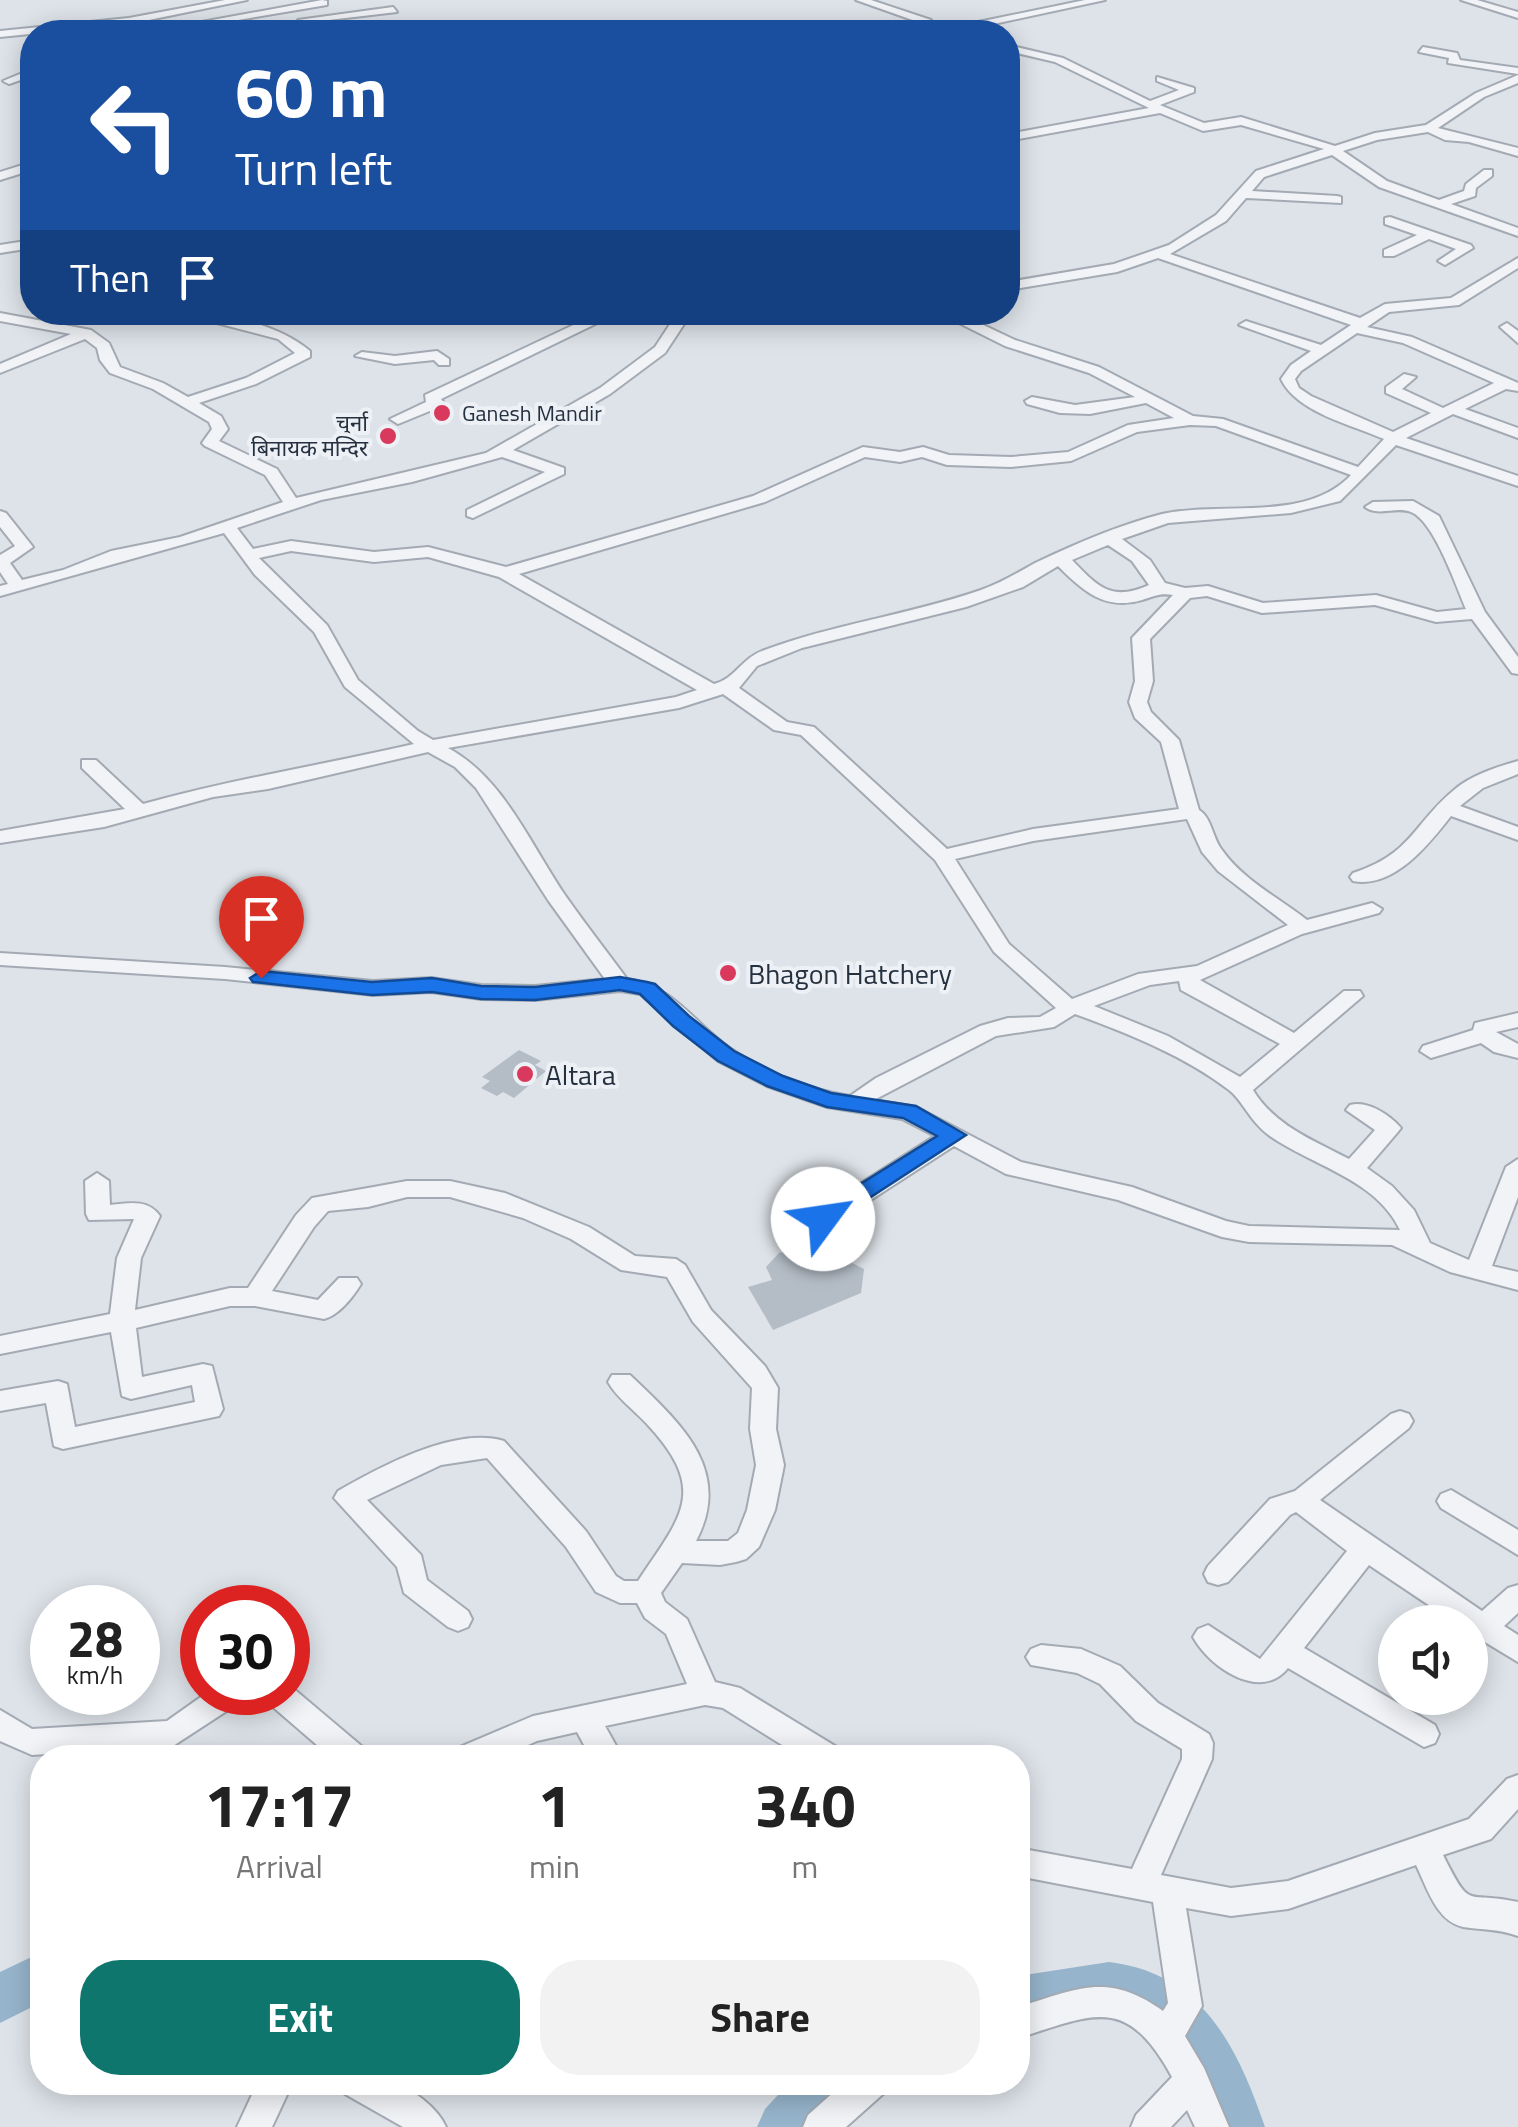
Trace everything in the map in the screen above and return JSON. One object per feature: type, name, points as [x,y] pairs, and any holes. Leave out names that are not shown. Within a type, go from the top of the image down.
[{"type":"street","points":[[134,20],[242,0]]},
{"type":"street","points":[[277,20],[254,6],[282,0]]},
{"type":"street","points":[[861,0],[922,20]]},
{"type":"street","points":[[1008,20],[1100,0]]},
{"type":"street","points":[[1466,0],[1518,15]]},
{"type":"street","points":[[217,20],[323,3]]},
{"type":"street","points":[[207,6],[228,18]]},
{"type":"street","points":[[315,20],[393,10]]},
{"type":"street","points":[[87,14],[92,20]]},
{"type":"street","points":[[1422,50],[1453,55],[1456,58],[1452,61],[1460,63],[1518,74]]},
{"type":"street","points":[[1020,51],[1058,60],[1203,127],[1241,121],[1335,148],[1382,184],[1518,232]]},
{"type":"street","points":[[1020,284],[1117,268],[1158,254],[1215,223],[1260,174],[1335,148],[1430,128],[1518,74]]},
{"type":"street","points":[[9,81],[20,77]]},
{"type":"street","points":[[1020,135],[1154,107],[1190,90],[1161,79]]},
{"type":"street","points":[[1430,128],[1448,137],[1470,138],[1518,152]]},
{"type":"street","points":[[1438,204],[1471,193],[1470,187],[1488,174]]},
{"type":"street","points":[[1242,194],[1337,200]]},
{"type":"street","points":[[1390,221],[1466,250],[1445,261]]},
{"type":"street","points":[[1481,230],[1496,224]]},
{"type":"street","points":[[1389,253],[1427,235]]},
{"type":"street","points":[[1452,242],[1466,236]]},
{"type":"street","points":[[1158,254],[1407,340],[1513,384]]},
{"type":"street","points":[[1518,262],[1454,302],[1385,308],[1290,373],[1288,384],[1306,399],[1414,447],[1518,481]]},
{"type":"street","points":[[43,325],[86,333],[104,346],[106,360],[116,370],[188,402],[220,424],[210,440],[212,445],[271,472],[292,504]]},
{"type":"street","points":[[188,402],[250,381],[305,354],[283,336],[236,325]]},
{"type":"street","points":[[398,419],[436,403],[430,398],[585,325]]},
{"type":"street","points":[[0,516],[25,547],[1,561],[9,589],[292,504],[412,478],[501,451],[606,392],[660,350],[676,325]]},
{"type":"street","points":[[972,325],[1010,343],[1094,370],[1190,420]]},
{"type":"street","points":[[1246,326],[1322,350]]},
{"type":"street","points":[[0,370],[86,333]]},
{"type":"street","points":[[362,356],[396,360],[437,355],[444,362]]},
{"type":"street","points":[[1409,377],[1392,390],[1518,433]]},
{"type":"street","points":[[0,837],[104,821],[212,791],[268,783],[434,746],[679,702],[737,683],[752,662],[762,656],[960,603],[1017,583],[1060,558],[1107,538],[1167,518],[1291,508],[1324,500],[1346,490],[1395,437],[1513,384]]},
{"type":"street","points":[[1032,401],[1054,409],[1079,410],[1125,406],[1147,398]]},
{"type":"street","points":[[505,573],[759,500],[864,452],[900,457],[923,452],[947,460],[1005,462],[1067,456],[1142,425],[1190,420],[1218,422],[1358,473]]},
{"type":"street","points":[[473,512],[558,471],[501,451]]},
{"type":"street","points":[[1373,507],[1413,506],[1434,519],[1477,614],[1518,669]]},
{"type":"street","points":[[226,525],[248,554],[321,629],[351,683],[410,735],[462,763],[484,784],[558,900],[620,984]]},
{"type":"street","points":[[1107,538],[1131,550],[1154,574],[1158,587]]},
{"type":"street","points":[[248,554],[291,546],[374,557],[428,552],[472,560],[505,573],[782,726],[807,731],[943,856],[1001,948],[1044,988],[1072,1006],[1143,1032],[1241,1088],[1258,1120],[1354,1168],[1406,1213],[1420,1247]]},
{"type":"street","points":[[1060,558],[1090,590],[1123,602],[1158,587],[1185,593],[1208,591],[1262,608],[1376,600],[1436,617],[1477,614]]},
{"type":"street","points":[[1185,593],[1141,638],[1144,682],[1138,702],[1142,714],[1170,740],[1190,813]]},
{"type":"street","points":[[90,764],[103,781],[138,810]]},
{"type":"street","points":[[1360,878],[1388,870],[1450,809],[1455,799],[1472,787],[1518,768]]},
{"type":"street","points":[[1450,809],[1518,834]]},
{"type":"street","points":[[943,856],[1033,835],[1190,813],[1198,817],[1199,832],[1224,868],[1258,890],[1303,928]]},
{"type":"street","points":[[857,1102],[893,1076],[922,1068],[965,1042],[1008,1025],[1049,1024],[1072,1006],[1146,979],[1195,972],[1303,928],[1372,908]]},
{"type":"street","points":[[0,959],[225,973],[372,988],[432,985],[481,992],[535,993],[620,984],[647,988],[726,1056],[775,1081],[827,1100],[908,1112],[1014,1168],[1124,1193],[1222,1229],[1249,1234],[1395,1237],[1476,1271],[1518,1281]]},
{"type":"street","points":[[1195,972],[1189,985],[1294,1042]]},
{"type":"street","points":[[1241,1088],[1352,996]]},
{"type":"street","points":[[1518,1020],[1483,1028],[1503,1048],[1518,1051]]},
{"type":"street","points":[[1430,1051],[1485,1034]]},
{"type":"street","points":[[1354,1168],[1389,1128],[1358,1110]]},
{"type":"street","points":[[823,1219],[954,1135]]},
{"type":"street","points":[[1476,1271],[1518,1166]]},
{"type":"street","points":[[0,1401],[58,1391],[63,1440],[210,1409],[203,1374],[131,1389],[120,1321],[124,1274],[148,1216],[137,1210],[98,1214],[97,1181]]},
{"type":"street","points":[[255,1296],[305,1221],[322,1204],[427,1187],[496,1198],[580,1233],[630,1264],[667,1265],[676,1270],[708,1325],[756,1373],[765,1388],[763,1430],[770,1465],[750,1539],[736,1550],[720,1554],[674,1551]]},
{"type":"street","points":[[0,1345],[154,1316],[230,1296],[255,1296],[324,1310],[348,1284]]},
{"type":"street","points":[[621,1382],[665,1426],[692,1462],[698,1493],[691,1526],[646,1592]]},
{"type":"street","points":[[1218,1574],[1280,1508],[1305,1498],[1400,1421]]},
{"type":"street","points":[[458,1619],[414,1584],[411,1563],[348,1498],[424,1462],[466,1448],[494,1448],[576,1539],[606,1584],[620,1592],[646,1592]]},
{"type":"street","points":[[1305,1498],[1320,1517],[1451,1605]]},
{"type":"street","points":[[1451,1502],[1518,1544]]},
{"type":"street","points":[[1208,1637],[1242,1666],[1258,1673],[1268,1671],[1366,1549]]},
{"type":"street","points":[[646,1592],[655,1610],[677,1628],[705,1693]]},
{"type":"street","points":[[1488,1623],[1518,1596]]},
{"type":"street","points":[[1488,1630],[1518,1650]]},
{"type":"street","points":[[1283,1650],[1424,1734]]},
{"type":"street","points":[[1042,1656],[1080,1662],[1110,1674],[1147,1712],[1198,1743],[1198,1759],[1154,1889],[1176,2020],[1192,2080],[1212,2127]]},
{"type":"street","points":[[496,1745],[533,1729],[705,1693],[729,1697],[808,1745]]},
{"type":"street","points":[[0,1724],[32,1742],[174,1733],[199,1715]]},
{"type":"street","points":[[303,1715],[339,1745]]},
{"type":"street","points":[[588,1716],[590,1731],[599,1745]]},
{"type":"street","points":[[1030,1864],[1232,1902],[1288,1896],[1480,1829],[1518,1788]]},
{"type":"street","points":[[1424,1848],[1448,1898],[1462,1912],[1514,1915],[1518,1920]]},
{"type":"street","points":[[1030,2018],[1086,2000],[1112,2002],[1150,2018],[1176,2020]]},
{"type":"street","points":[[1148,2127],[1192,2080]]},
{"type":"street","points":[[254,2127],[270,2095]]},
{"type":"street","points":[[381,2095],[430,2127]]},
{"type":"street","points":[[820,2127],[856,2095]]},
{"type":"building","name":"Altara","points":[[519,1050],[541,1061],[535,1065],[546,1071],[514,1098],[503,1092],[497,1096],[481,1088],[490,1081],[482,1077]]},
{"type":"building","points":[[814,1243],[864,1269],[861,1293],[773,1330],[748,1287],[772,1280],[766,1267],[779,1253]]},
{"type":"waterway","points":[[0,1999],[30,1983]]},
{"type":"waterway","points":[[1030,1997],[1109,1985],[1133,1988],[1155,1997],[1194,2036],[1238,2127]]},
{"type":"waterway","points":[[784,2127],[814,2095]]},
{"type":"place","name":"Ganesh Mandir","points":[[442,413]]},
{"type":"place","name":"चुर्ना बिनायक मन्दिर","points":[[388,436]]},
{"type":"place","name":"Bhagon Hatchery","points":[[728,973]]},
{"type":"place","name":"Altara","points":[[525,1074]]},
{"type":"route","points":[[261,978],[372,988],[432,985],[481,992],[535,993],[620,984],[647,988],[726,1056],[775,1081],[827,1100],[908,1112],[954,1135],[823,1219]]}]
